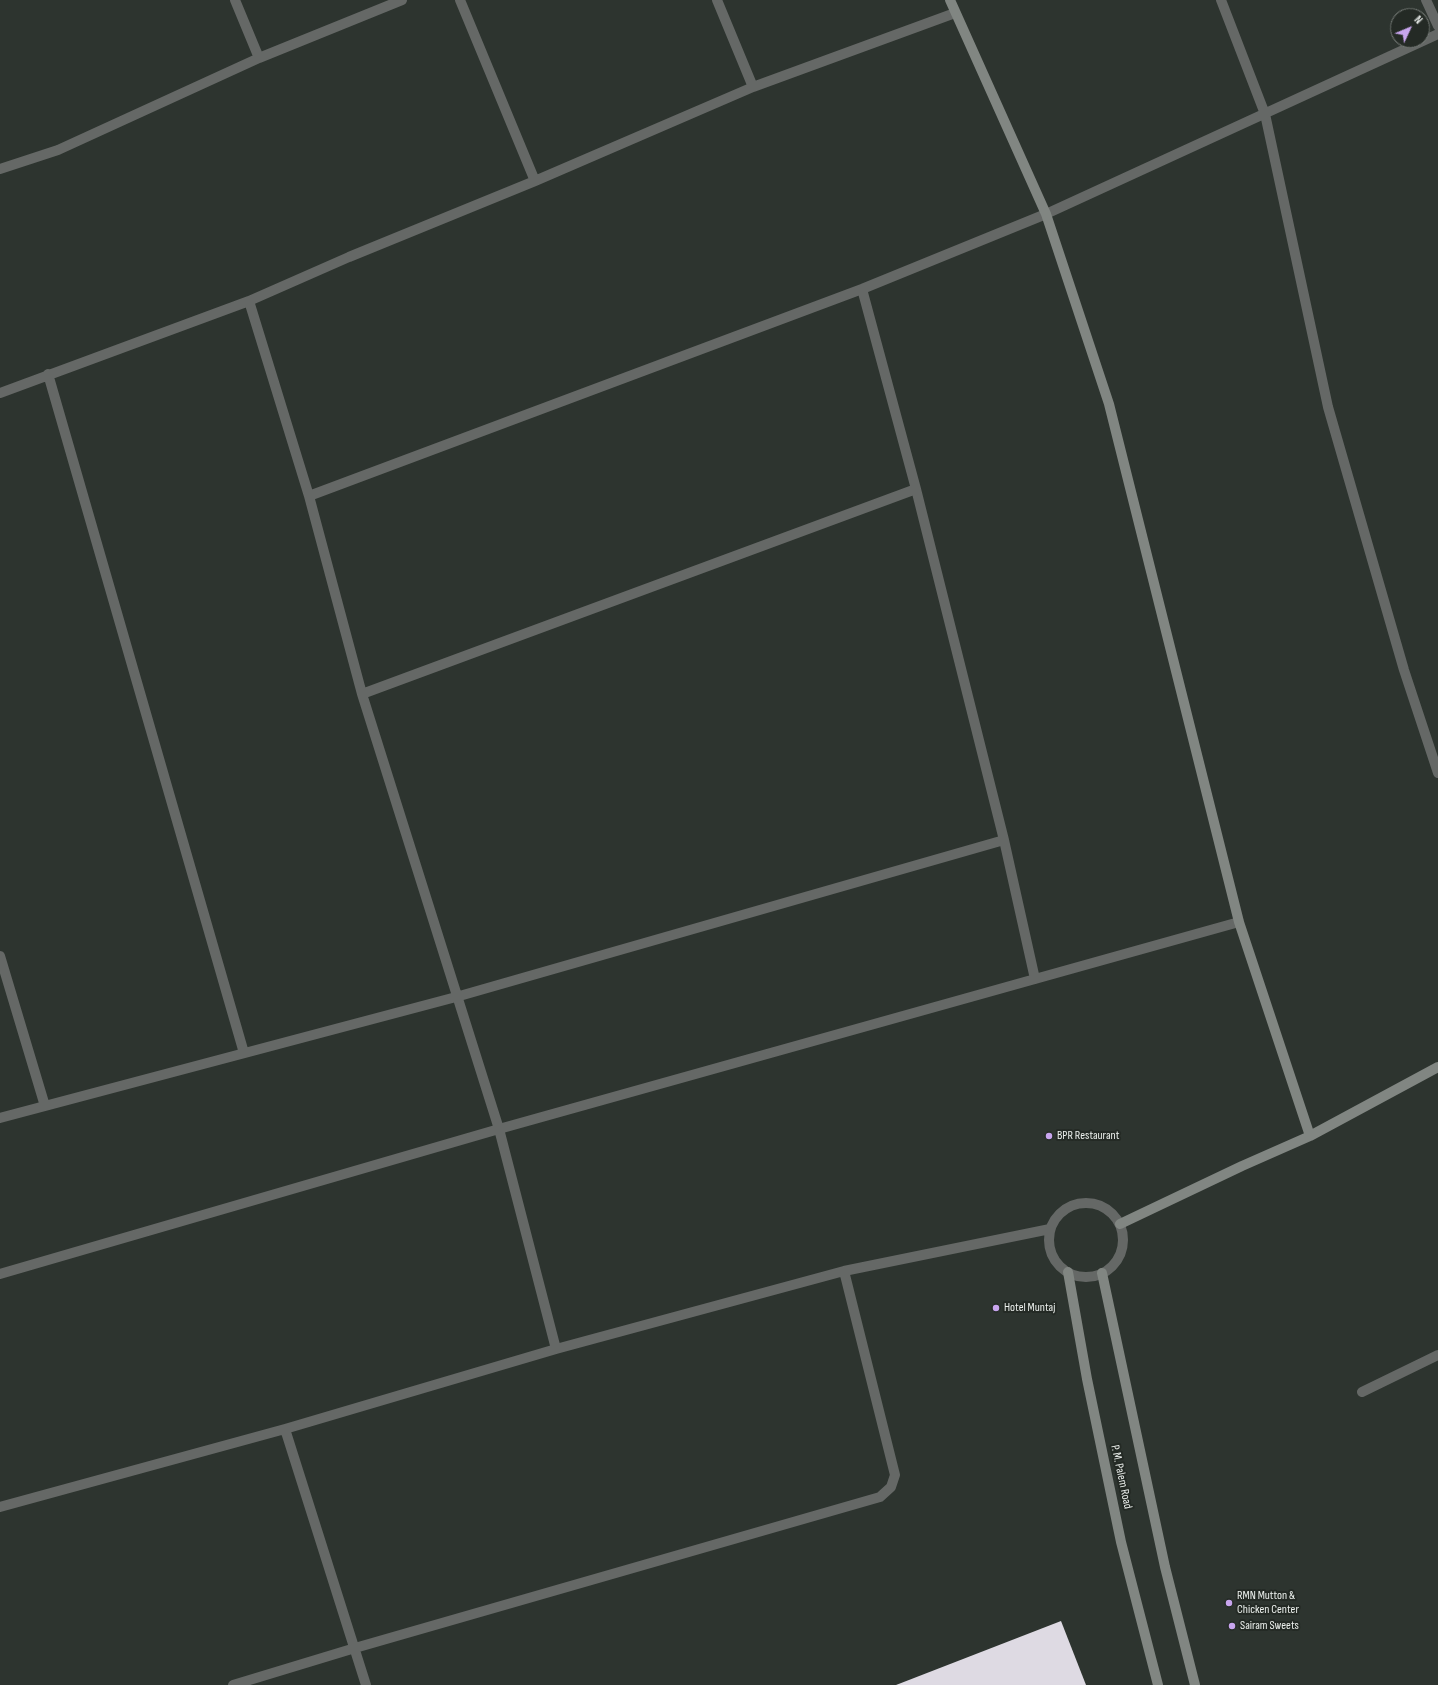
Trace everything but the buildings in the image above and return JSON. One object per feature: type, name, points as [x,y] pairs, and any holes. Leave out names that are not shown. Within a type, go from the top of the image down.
[{"type":"street","points":[[235,0],[259,58]]},
{"type":"street","points":[[0,169],[58,150],[259,58],[402,0]]},
{"type":"street","points":[[460,0],[535,181]]},
{"type":"street","points":[[717,0],[753,87]]},
{"type":"street","points":[[950,0],[1046,214],[1109,404],[1239,922],[1310,1136]]},
{"type":"street","points":[[1221,0],[1265,114],[1328,407],[1404,670],[1438,773]]},
{"type":"street","points":[[1426,0],[1438,26]]},
{"type":"street","points":[[0,393],[249,301],[349,257],[535,181],[753,87],[955,13]]},
{"type":"street","points":[[309,496],[862,290],[1046,214],[1438,34]]},
{"type":"street","points":[[862,290],[916,489],[1004,840],[1035,979]]},
{"type":"street","points":[[249,301],[309,496],[362,694],[456,997],[499,1129],[556,1349]]},
{"type":"street","points":[[48,374],[244,1053]]},
{"type":"street","points":[[362,694],[916,489]]},
{"type":"street","points":[[0,1118],[456,997],[1004,840]]},
{"type":"street","points":[[0,1274],[499,1129],[1239,922]]},
{"type":"street","points":[[0,956],[45,1106]]},
{"type":"street","points":[[1120,1224],[1242,1166],[1310,1136],[1438,1067]]},
{"type":"street","points":[[1090,1203],[1102,1206],[1112,1213],[1120,1224],[1123,1235],[1119,1258],[1111,1267],[1102,1273],[1090,1276],[1079,1276],[1068,1272],[1059,1265],[1052,1254],[1049,1242],[1050,1229],[1056,1218],[1065,1209],[1077,1204],[1090,1203]]},
{"type":"street","points":[[0,1507],[285,1429],[556,1349],[844,1271],[1050,1229]]},
{"type":"street","points":[[233,1685],[355,1648],[880,1497],[891,1487],[895,1475],[844,1271]]},
{"type":"street","name":"P. M. Palem Road","points":[[1068,1272],[1086,1379],[1121,1542],[1158,1685]]},
{"type":"street","name":"P. M. Palem Road","points":[[1102,1273],[1165,1567],[1195,1685]]},
{"type":"street","points":[[1362,1392],[1438,1355]]},
{"type":"street","points":[[285,1429],[366,1685]]},
{"type":"place","name":"BPR Restaurant","points":[[1049,1136]]},
{"type":"place","name":"Hotel Muntaj","points":[[996,1308]]},
{"type":"place","name":"RMN Mutton & Chicken Center","points":[[1229,1603]]},
{"type":"place","name":"Sairam Sweets","points":[[1232,1626]]}]
